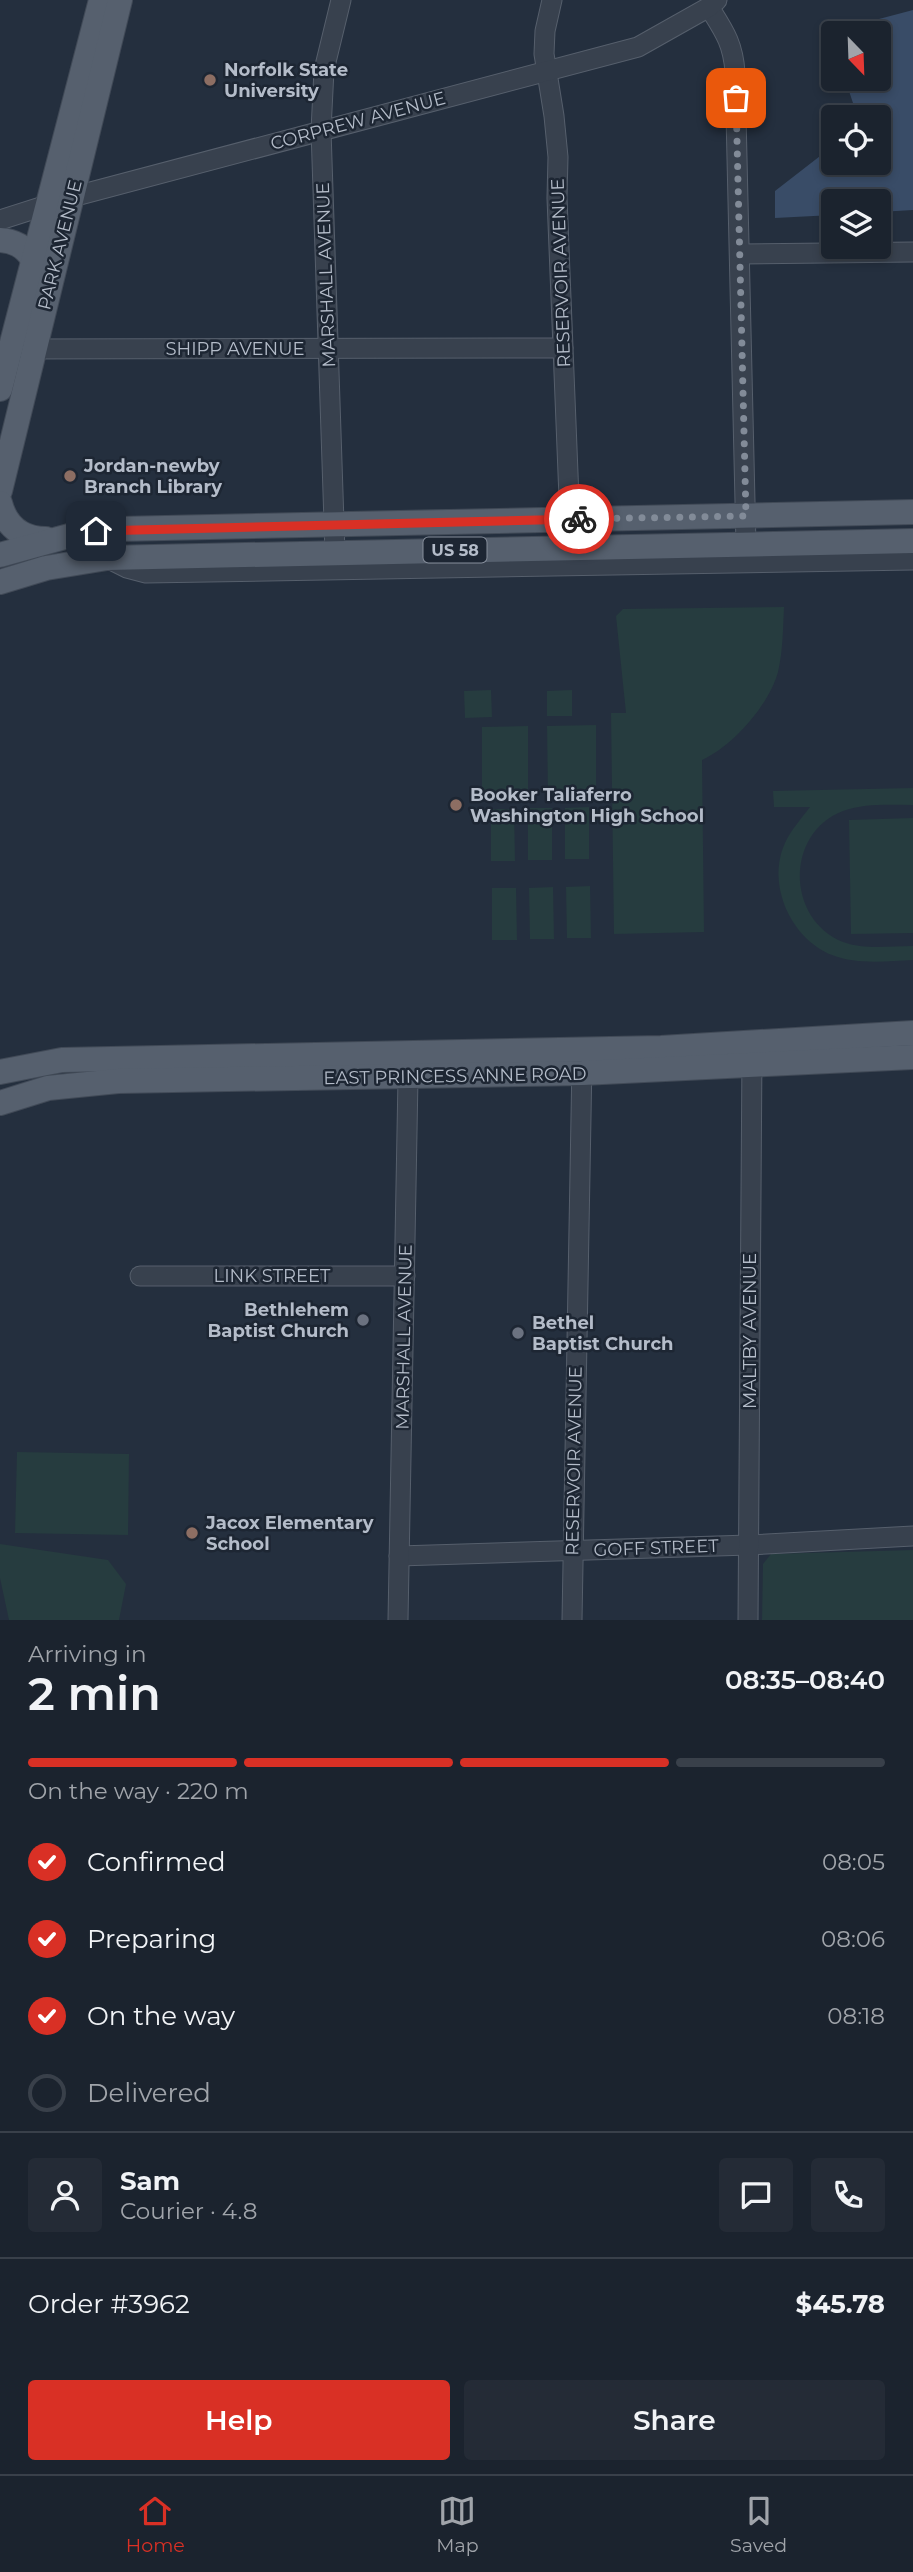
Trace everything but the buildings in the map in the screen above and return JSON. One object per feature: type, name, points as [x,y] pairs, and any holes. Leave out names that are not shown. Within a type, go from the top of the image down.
[{"type":"main road","name":"PARK AVENUE","points":[[0,491],[22,349],[32,258],[68,134],[101,0]]},
{"type":"main road","name":"PARK AVENUE","points":[[0,389],[22,349],[72,197],[120,0]]},
{"type":"main road","points":[[0,240],[16,243],[32,258]]},
{"type":"main road","points":[[0,503],[5,517],[23,535],[35,539],[58,538]]},
{"type":"main road","name":"US 58","points":[[0,555],[58,538],[119,529],[913,512]]},
{"type":"main road","name":"US 58","points":[[0,582],[46,569],[107,558],[913,541]]},
{"type":"main road","name":"EAST PRINCESS ANNE ROAD","points":[[752,1054],[913,1034]]},
{"type":"main road","name":"EAST PRINCESS ANNE ROAD","points":[[0,1103],[48,1088],[118,1081],[410,1066],[752,1054],[913,1057]]},
{"type":"main road","name":"EAST PRINCESS ANNE ROAD","points":[[0,1072],[62,1060],[410,1066]]},
{"type":"street","name":"MARSHALL AVENUE","points":[[335,553],[321,130],[324,70],[341,0]]},
{"type":"street","name":"RESERVOIR AVENUE","points":[[552,0],[545,31],[544,54],[558,157],[557,198],[570,548]]},
{"type":"street","name":"CORPREW AVENUE","points":[[0,220],[72,197],[638,47],[713,4]]},
{"type":"street","points":[[713,4],[734,51],[746,545]]},
{"type":"street","points":[[741,254],[913,252]]},
{"type":"street","name":"SHIPP AVENUE","points":[[22,349],[563,348]]},
{"type":"street","points":[[107,558],[127,569],[146,573],[913,561]]},
{"type":"street","name":"MALTBY AVENUE","points":[[748,1620],[752,1054]]},
{"type":"street","name":"RESERVOIR AVENUE","points":[[572,1620],[582,1061]]},
{"type":"street","name":"MARSHALL AVENUE","points":[[398,1620],[410,1066]]},
{"type":"street","name":"LINK STREET","points":[[140,1276],[405,1276]]},
{"type":"street","name":"GOFF STREET","points":[[400,1556],[748,1545],[913,1536]]},
{"type":"green space","points":[[784,607],[780,664],[767,698],[737,735],[702,760],[704,932],[614,934],[611,713],[626,713],[616,616],[623,609]]},
{"type":"green space","points":[[491,690],[492,717],[465,718],[464,691]]},
{"type":"green space","points":[[572,690],[572,716],[547,716],[547,691]]},
{"type":"green space","points":[[596,725],[596,794],[548,795],[547,726]]},
{"type":"green space","points":[[528,726],[528,795],[482,796],[482,727]]},
{"type":"green space","points":[[913,788],[913,805],[860,807],[843,811],[824,822],[811,838],[802,856],[800,876],[803,896],[811,915],[824,931],[843,942],[860,946],[913,946],[913,960],[852,960],[832,955],[817,947],[794,923],[786,908],[779,876],[785,843],[810,807],[774,807],[773,791]]},
{"type":"green space","points":[[589,807],[589,859],[565,859],[565,808]]},
{"type":"green space","points":[[528,808],[552,808],[552,860],[528,860]]},
{"type":"green space","points":[[491,809],[514,809],[515,861],[491,861]]},
{"type":"green space","points":[[913,818],[913,933],[851,934],[849,820]]},
{"type":"green space","points":[[590,886],[591,938],[567,938],[566,887]]},
{"type":"green space","points":[[553,887],[554,939],[530,939],[529,888]]},
{"type":"green space","points":[[492,888],[516,888],[517,940],[492,940]]},
{"type":"green space","points":[[17,1452],[129,1454],[128,1535],[15,1533]]},
{"type":"green space","points":[[0,1544],[108,1560],[126,1584],[119,1620],[9,1620],[0,1578]]},
{"type":"green space","points":[[913,1550],[913,1620],[762,1620],[763,1564],[771,1554]]},
{"type":"water","points":[[913,10],[913,210],[891,211],[891,189],[821,189],[821,216],[775,218],[775,191],[821,155],[821,175],[891,175],[891,105],[852,105],[849,91],[891,91],[891,21],[871,21]]},
{"type":"way so far","points":[[579,519],[746,516],[736,98]]},
{"type":"place","name":"Norfolk State University","points":[[210,80]]},
{"type":"place","name":"Jordan-newby Branch Library","points":[[70,476]]},
{"type":"place","name":"Booker Taliaferro Washington High School","points":[[456,805]]},
{"type":"place","name":"Bethlehem Baptist Church","points":[[363,1320]]},
{"type":"place","name":"Bethel Baptist Church","points":[[518,1333]]},
{"type":"place","name":"Jacox Elementary School","points":[[192,1533]]},
{"type":"route","points":[[96,531],[579,519]]}]
